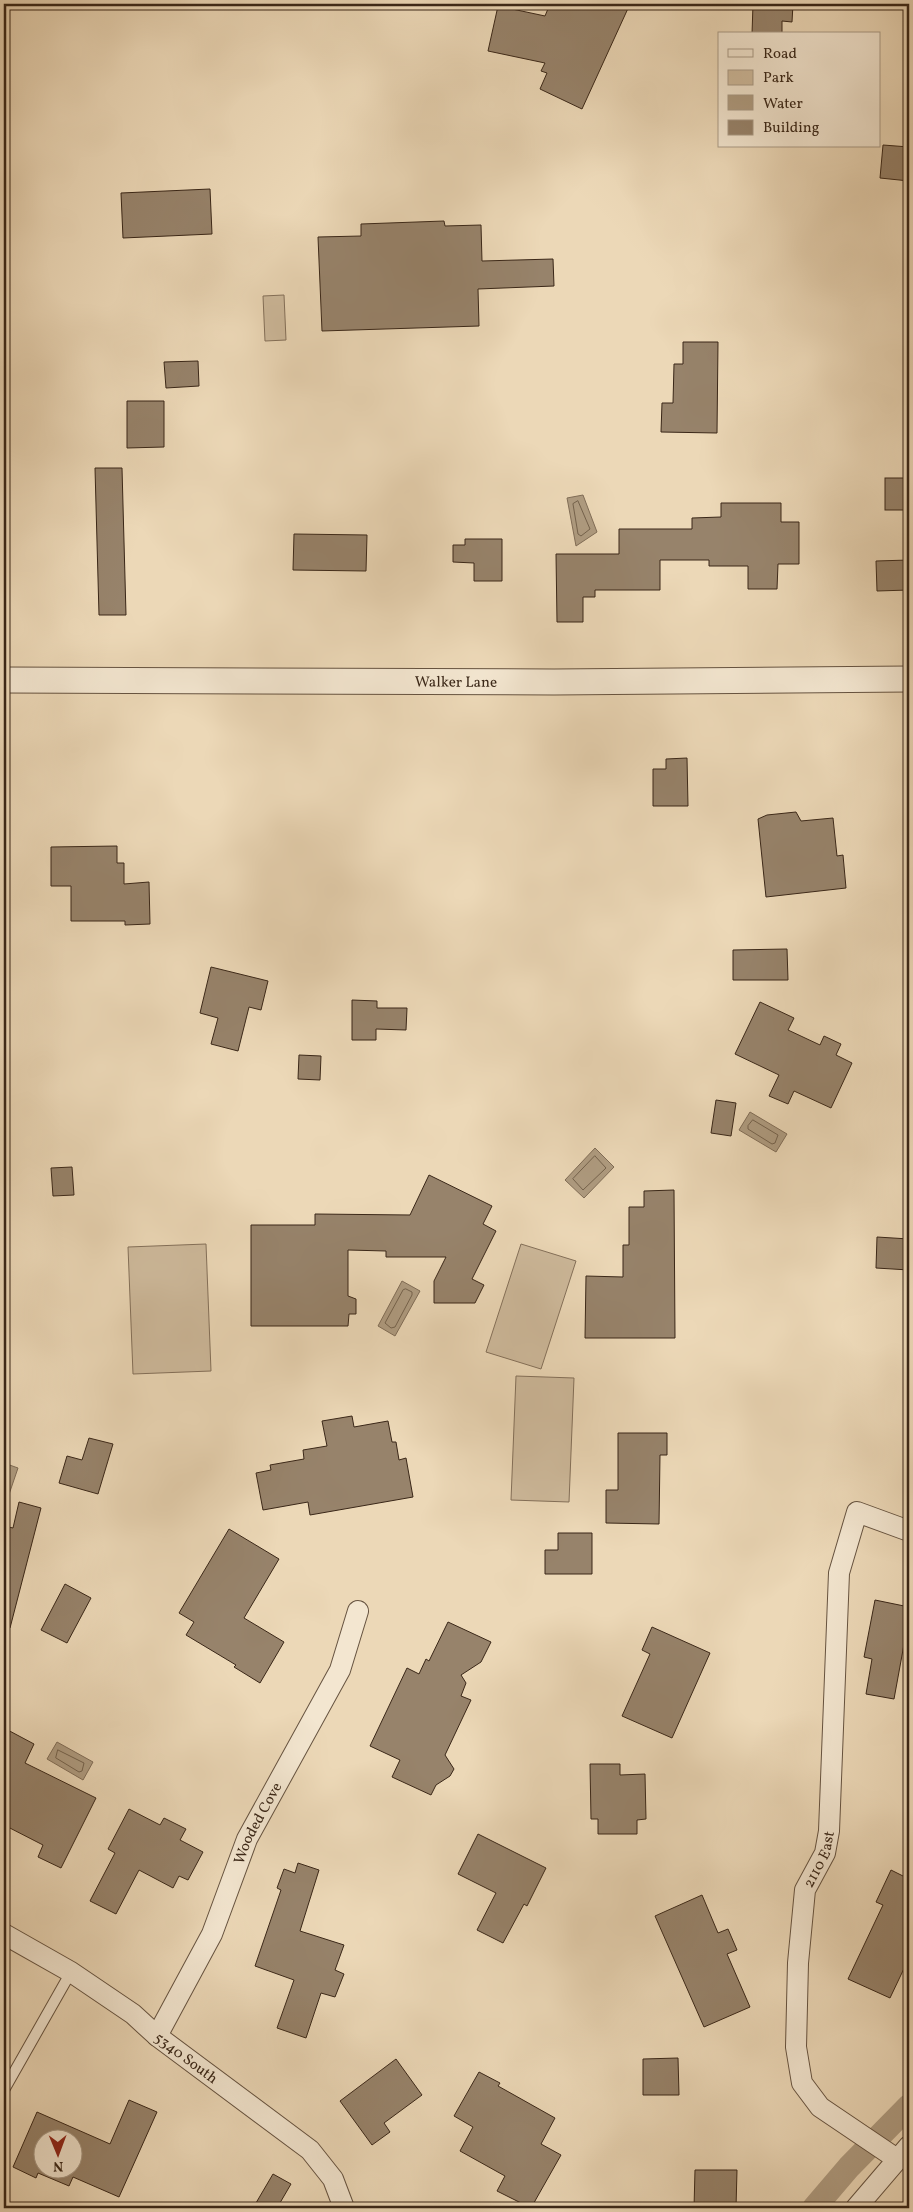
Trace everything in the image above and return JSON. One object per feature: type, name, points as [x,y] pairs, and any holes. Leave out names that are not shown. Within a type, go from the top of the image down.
[{"type":"street","name":"Walker Lane","points":[[4,680],[554,682],[909,679]]},
{"type":"street","name":"2110 East","points":[[897,2152],[864,2136],[820,2107],[802,2082],[796,2047],[798,1963],[805,1890],[824,1853],[829,1831],[839,1573],[857,1512],[909,1531]]},
{"type":"street","name":"Wooded Cove","points":[[157,2036],[212,1934],[246,1839],[340,1670],[358,1611]]},
{"type":"street","name":"5340 South","points":[[4,1934],[71,1972],[133,2014],[157,2036],[310,2150],[333,2179],[344,2208]]},
{"type":"street","points":[[856,2208],[897,2152]]},
{"type":"lane","points":[[4,2090],[71,1972]]},
{"type":"green space","points":[[284,295],[286,340],[265,341],[263,296]]},
{"type":"green space","points":[[206,1244],[211,1371],[133,1374],[128,1247]]},
{"type":"green space","points":[[521,1244],[576,1261],[541,1369],[486,1352]]},
{"type":"green space","points":[[516,1376],[574,1378],[569,1502],[511,1500]]},
{"type":"water","points":[[583,495],[597,532],[576,546],[567,498]]},
{"type":"water","points":[[750,1112],[787,1134],[776,1152],[739,1130]]},
{"type":"water","points":[[595,1148],[614,1167],[584,1198],[565,1180]]},
{"type":"water","points":[[402,1281],[420,1291],[395,1336],[378,1326]]},
{"type":"water","points":[[4,1463],[18,1468],[4,1509]]},
{"type":"water","points":[[57,1742],[93,1762],[83,1780],[47,1759]]},
{"type":"building","points":[[550,4],[630,4],[582,109],[540,89],[547,73],[541,71],[545,63],[488,51],[498,6],[545,16]]},
{"type":"building","points":[[753,4],[793,4],[792,22],[782,21],[782,32],[752,32]]},
{"type":"building","points":[[883,145],[909,147],[909,181],[880,178]]},
{"type":"building","points":[[210,189],[212,234],[123,238],[121,193]]},
{"type":"building","points":[[444,221],[445,226],[481,225],[482,261],[553,259],[554,286],[478,289],[479,326],[322,331],[318,237],[361,236],[361,224]]},
{"type":"building","points":[[683,342],[718,342],[717,433],[661,432],[662,403],[673,403],[674,364],[683,364]]},
{"type":"building","points":[[198,361],[199,386],[166,388],[164,362]]},
{"type":"building","points":[[127,401],[164,401],[164,447],[127,448]]},
{"type":"building","points":[[95,468],[122,468],[126,615],[99,615]]},
{"type":"building","points":[[885,478],[909,478],[909,510],[885,510]]},
{"type":"building","points":[[721,503],[781,503],[781,522],[799,522],[799,564],[778,564],[777,589],[748,589],[748,566],[709,566],[709,560],[660,560],[660,590],[595,590],[595,597],[583,597],[583,622],[557,622],[556,554],[619,554],[619,529],[692,529],[692,518],[721,517]]},
{"type":"building","points":[[294,534],[367,535],[366,571],[293,570]]},
{"type":"building","points":[[465,539],[502,539],[502,581],[474,581],[474,563],[453,562],[453,545],[465,545]]},
{"type":"building","points":[[909,560],[909,590],[877,591],[876,561]]},
{"type":"building","points":[[687,758],[688,806],[653,806],[653,769],[666,769],[666,759]]},
{"type":"building","points":[[796,812],[801,821],[833,818],[837,856],[843,855],[846,888],[766,897],[758,819],[767,815]]},
{"type":"building","points":[[117,846],[117,863],[124,863],[124,884],[149,882],[150,924],[125,925],[125,921],[71,921],[71,886],[51,886],[51,847]]},
{"type":"building","points":[[787,949],[788,980],[733,980],[733,950]]},
{"type":"building","points":[[211,967],[268,981],[261,1010],[249,1007],[238,1051],[211,1044],[218,1018],[200,1013]]},
{"type":"building","points":[[352,1000],[377,1001],[377,1008],[407,1008],[406,1030],[376,1029],[376,1040],[352,1040]]},
{"type":"building","points":[[760,1002],[794,1018],[788,1030],[820,1045],[824,1036],[841,1044],[836,1055],[852,1063],[831,1108],[794,1091],[788,1104],[769,1096],[779,1075],[735,1054]]},
{"type":"building","points":[[299,1055],[321,1056],[320,1080],[298,1079]]},
{"type":"building","points":[[716,1100],[736,1103],[731,1136],[711,1133]]},
{"type":"building","points":[[72,1167],[74,1195],[53,1196],[51,1168]]},
{"type":"building","points":[[429,1175],[492,1206],[483,1224],[496,1231],[472,1279],[484,1285],[475,1303],[434,1303],[434,1281],[446,1257],[386,1257],[386,1251],[348,1250],[348,1296],[356,1299],[356,1314],[349,1314],[348,1326],[251,1326],[251,1225],[315,1225],[315,1214],[410,1215]]},
{"type":"building","points":[[674,1190],[675,1338],[585,1338],[586,1276],[623,1277],[623,1245],[629,1245],[629,1207],[644,1207],[644,1191]]},
{"type":"building","points":[[877,1237],[909,1239],[909,1270],[876,1268]]},
{"type":"building","points":[[352,1416],[354,1427],[388,1421],[392,1442],[396,1442],[399,1460],[406,1458],[413,1497],[310,1515],[308,1502],[263,1510],[256,1473],[271,1470],[270,1465],[304,1459],[303,1450],[327,1446],[322,1421]]},
{"type":"building","points":[[618,1433],[667,1433],[667,1455],[660,1455],[659,1524],[606,1523],[606,1490],[618,1490]]},
{"type":"building","points":[[89,1438],[113,1444],[98,1494],[59,1483],[67,1456],[82,1460]]},
{"type":"building","points":[[19,1502],[41,1508],[10,1628],[4,1627],[4,1526],[13,1528]]},
{"type":"building","points":[[229,1529],[279,1559],[244,1618],[284,1642],[260,1683],[234,1667],[236,1665],[186,1635],[194,1622],[179,1613]]},
{"type":"building","points":[[558,1533],[592,1533],[592,1574],[545,1574],[545,1550],[558,1550]]},
{"type":"building","points":[[65,1584],[91,1598],[67,1643],[41,1630]]},
{"type":"building","points":[[875,1600],[909,1607],[909,1617],[894,1699],[866,1694],[872,1659],[864,1657]]},
{"type":"building","points":[[448,1622],[491,1642],[481,1662],[461,1675],[466,1683],[461,1696],[471,1700],[445,1755],[454,1769],[450,1776],[436,1785],[431,1795],[392,1777],[400,1760],[370,1746],[407,1668],[419,1674],[426,1659],[429,1661]]},
{"type":"building","points":[[652,1627],[710,1653],[672,1738],[622,1716],[650,1654],[642,1650]]},
{"type":"building","points":[[4,1728],[34,1744],[25,1763],[96,1798],[61,1868],[38,1857],[43,1845],[4,1825]]},
{"type":"building","points":[[590,1764],[620,1764],[620,1775],[645,1774],[646,1819],[637,1820],[637,1834],[598,1834],[598,1819],[591,1819]]},
{"type":"building","points":[[129,1809],[160,1825],[164,1818],[186,1829],[180,1840],[203,1852],[188,1880],[179,1876],[173,1888],[139,1870],[116,1914],[90,1901],[115,1853],[108,1849]]},
{"type":"building","points":[[478,1834],[546,1868],[527,1906],[524,1904],[503,1943],[477,1930],[496,1893],[458,1874]]},
{"type":"building","points":[[298,1863],[319,1870],[300,1931],[344,1945],[335,1970],[344,1974],[335,1997],[321,1993],[306,2038],[277,2028],[294,1980],[255,1966],[281,1890],[277,1888],[284,1869],[295,1873]]},
{"type":"building","points":[[891,1870],[909,1879],[909,1958],[890,1998],[848,1979],[883,1905],[876,1902]]},
{"type":"building","points":[[702,1895],[718,1933],[728,1929],[737,1950],[727,1954],[750,2007],[704,2027],[655,1916]]},
{"type":"building","points":[[678,2058],[679,2095],[643,2095],[643,2059]]},
{"type":"building","points":[[396,2059],[422,2095],[384,2123],[390,2132],[372,2145],[340,2101]]},
{"type":"building","points":[[479,2072],[500,2083],[498,2086],[555,2118],[541,2144],[561,2155],[531,2208],[497,2191],[505,2176],[460,2151],[473,2127],[454,2116]]},
{"type":"building","points":[[129,2100],[157,2112],[119,2197],[80,2180],[82,2180],[82,2132],[110,2144]]},
{"type":"building","points":[[37,2112],[78,2130],[32,2130],[32,2176],[13,2167]]},
{"type":"building","points":[[695,2170],[737,2170],[736,2208],[694,2208]]},
{"type":"building","points":[[273,2174],[291,2184],[277,2208],[253,2208]]},
{"type":"building","points":[[55,2180],[72,2180],[69,2186]]},
{"type":"waterway","points":[[814,2208],[849,2167],[909,2106]]}]
